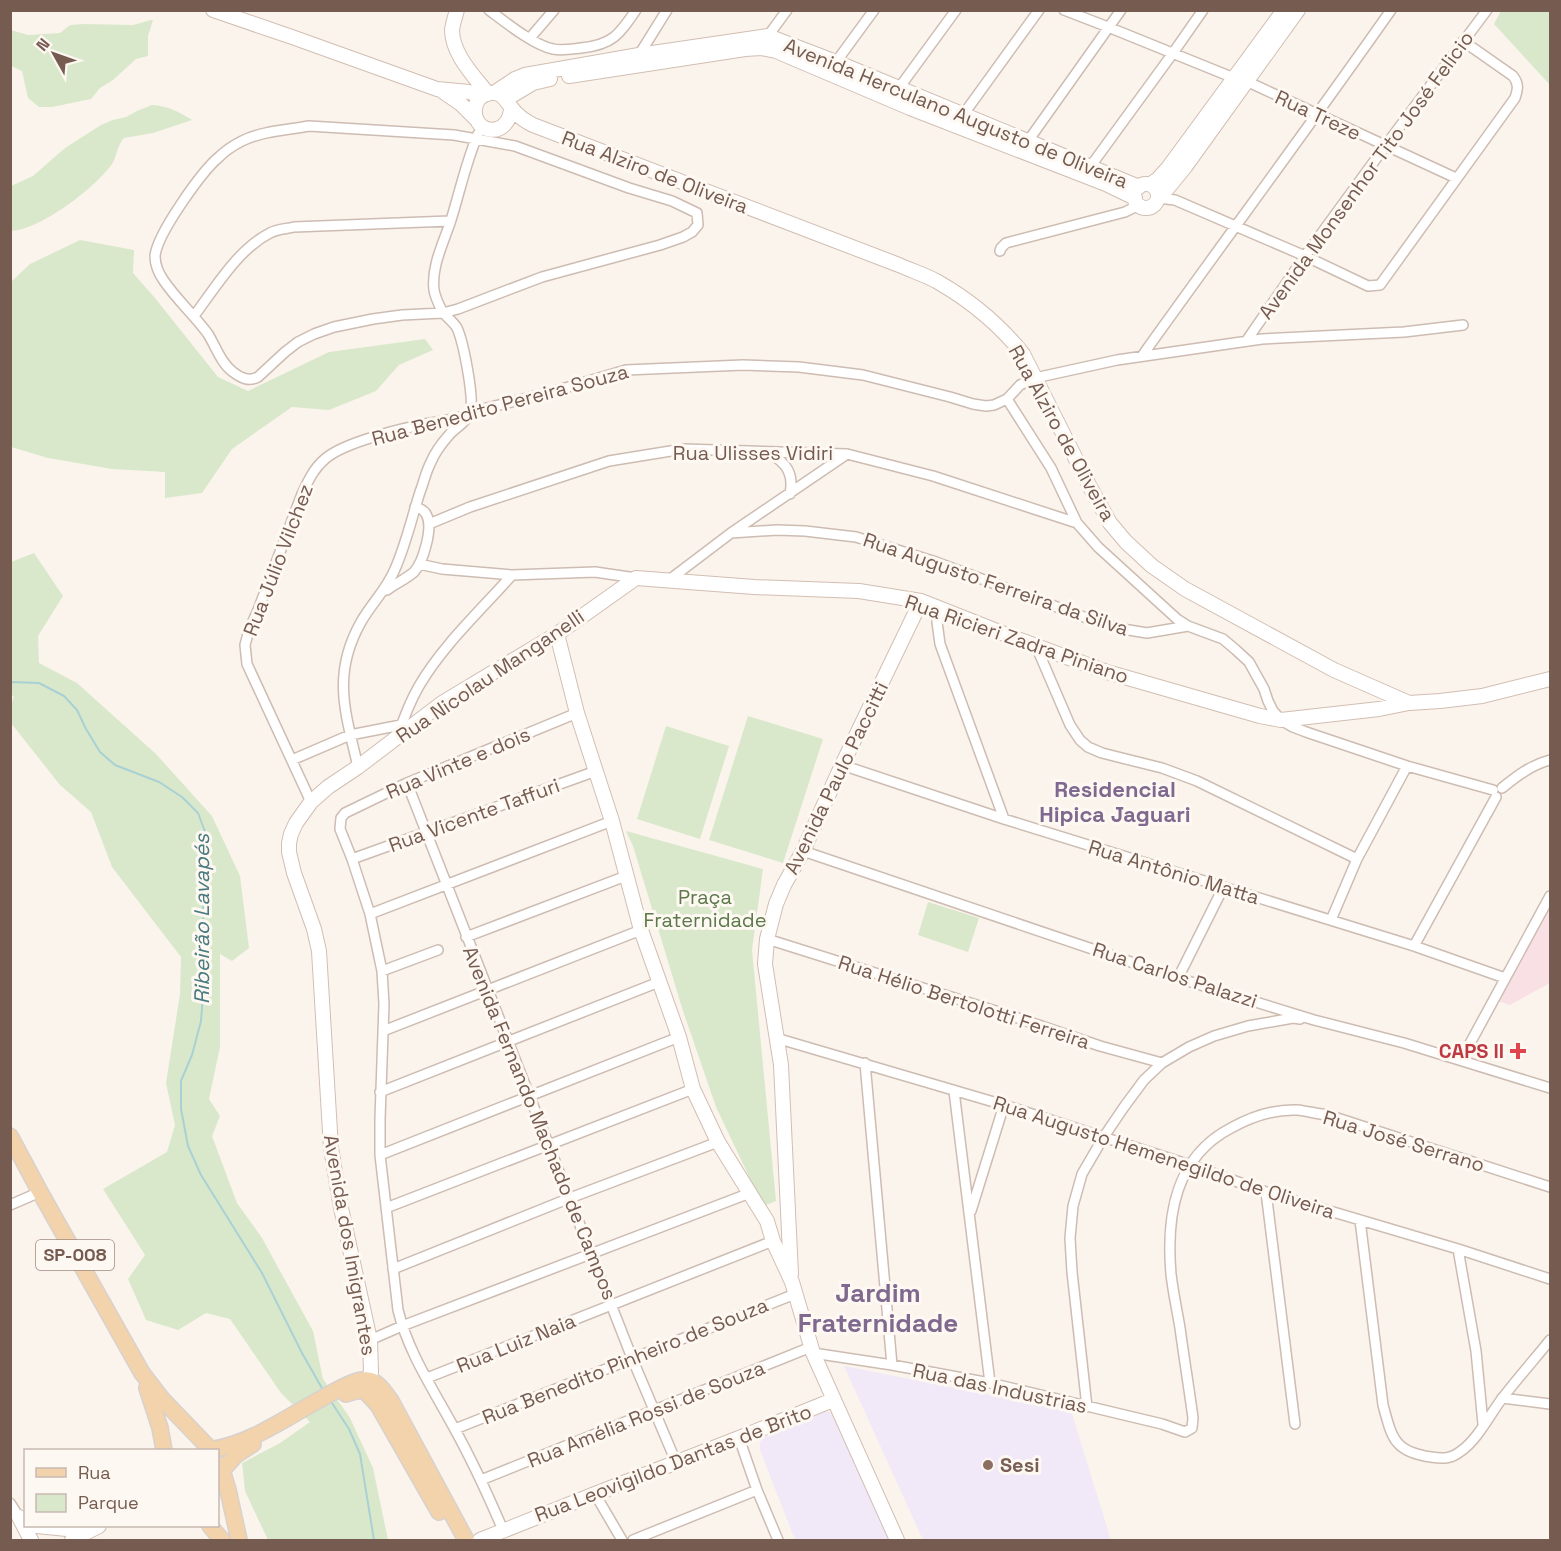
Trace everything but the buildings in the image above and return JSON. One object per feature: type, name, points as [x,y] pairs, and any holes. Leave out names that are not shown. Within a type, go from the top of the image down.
[{"type":"main road","name":"SP-008","points":[[10,1136],[142,1373],[162,1399],[209,1449]]},
{"type":"main road","name":"SP-008","points":[[142,1373],[160,1428],[164,1449]]},
{"type":"main road","points":[[216,1449],[227,1447],[257,1434],[340,1393],[354,1383],[364,1380],[455,1540]]},
{"type":"main road","name":"Avenida dos Imigrantes","points":[[367,1385],[378,1385],[391,1401],[466,1540]]},
{"type":"main road","points":[[239,1540],[219,1469],[236,1455],[319,1404]]},
{"type":"main road","points":[[211,1527],[222,1540]]},
{"type":"street","name":"Rua Alziro de Oliveira","points":[[213,10],[438,88],[496,98],[533,125],[936,281],[990,318],[1023,354],[1110,523],[1126,542],[1152,566],[1185,589],[1334,670],[1409,703],[1440,702],[1482,696],[1551,679]]},
{"type":"street","points":[[457,10],[452,30],[455,44],[460,55],[496,98],[509,119],[500,128]]},
{"type":"street","points":[[489,10],[530,38],[550,49],[561,50],[597,46],[613,38],[636,10]]},
{"type":"street","points":[[530,38],[554,10]]},
{"type":"street","points":[[639,55],[667,10]]},
{"type":"street","points":[[764,42],[787,10]]},
{"type":"street","points":[[836,62],[874,10]]},
{"type":"street","points":[[899,88],[956,10]]},
{"type":"street","points":[[963,115],[1039,10]]},
{"type":"street","name":"Rua Treze","points":[[1064,10],[1240,80],[1456,178]]},
{"type":"street","points":[[1028,141],[1121,10]]},
{"type":"street","points":[[1090,167],[1203,10]]},
{"type":"street","points":[[1240,80],[1284,10]]},
{"type":"street","points":[[1000,252],[1006,243],[1125,212],[1146,194],[1298,10]]},
{"type":"street","points":[[1142,356],[1391,10]]},
{"type":"street","name":"Avenida Monsenhor Tito José Felicio","points":[[1247,340],[1305,256],[1487,10]]},
{"type":"street","points":[[1146,194],[1175,200],[1368,286],[1380,285],[1515,98],[1518,90],[1518,82],[1513,76],[1463,41]]},
{"type":"street","name":"Avenida Herculano Augusto de Oliveira","points":[[496,98],[540,80],[745,50],[764,42]]},
{"type":"street","name":"Avenida Herculano Augusto de Oliveira","points":[[496,98],[515,79],[525,75],[639,55],[764,42],[836,62],[1090,167],[1146,194]]},
{"type":"street","name":"Avenida Herculano Augusto de Oliveira","points":[[764,42],[776,51],[919,111],[1106,184],[1146,194]]},
{"type":"street","name":"Rua Alziro de Oliveira","points":[[438,88],[460,104],[478,128],[494,130],[533,125]]},
{"type":"street","points":[[358,767],[343,699],[346,661],[361,623],[395,570],[431,462],[449,435],[470,415],[470,385],[460,339],[450,318],[443,313],[434,290],[434,275],[478,128],[474,114],[475,107],[478,100],[496,98]]},
{"type":"street","points":[[309,126],[454,135],[478,128],[514,146],[629,188],[672,201],[697,213],[698,225],[693,232],[683,237],[542,277],[458,309],[443,313],[373,319],[334,327],[298,342],[253,380],[243,378],[231,371],[209,336],[164,282],[158,271],[155,256],[159,240],[199,178],[219,157],[241,141],[266,133],[309,126]]},
{"type":"street","points":[[194,316],[238,258],[254,243],[273,231],[294,227],[450,221]]},
{"type":"street","name":"Rua Benedito Pereira Souza","points":[[337,451],[397,431],[470,415],[479,410],[626,370],[743,365],[799,367],[863,375],[979,405],[994,405],[1007,399],[1020,385],[1035,378],[1118,360],[1247,340],[1404,332],[1463,325]]},
{"type":"street","points":[[1007,399],[1051,468],[1077,523],[1110,559],[1167,611],[1188,626],[1223,639],[1249,662],[1268,701],[1281,720],[1306,732],[1407,766],[1497,792]]},
{"type":"street","name":"Rua Ulisses Vidiri","points":[[429,524],[470,507],[609,461],[683,449],[847,454],[933,476],[1077,523]]},
{"type":"street","name":"Rua Júlio Vilchez","points":[[292,760],[247,664],[245,645],[310,477],[325,458],[337,451]]},
{"type":"street","points":[[766,451],[776,457],[790,474],[792,484],[790,494]]},
{"type":"street","points":[[669,579],[731,533],[847,454]]},
{"type":"street","points":[[380,596],[411,574],[419,564],[429,534],[429,524],[425,512],[415,507]]},
{"type":"street","name":"Rua Augusto Ferreira da Silva","points":[[731,533],[777,530],[856,537],[936,562],[1100,623],[1147,633],[1188,626]]},
{"type":"street","name":"Rua Ricieri Zadra Piniano","points":[[419,564],[442,569],[512,575],[596,572],[636,578],[754,587],[859,591],[921,601],[1107,672],[1281,720],[1378,709],[1409,703]]},
{"type":"street","points":[[395,570],[396,583]]},
{"type":"street","points":[[311,802],[292,760],[350,735],[399,732],[408,706],[434,664],[512,575]]},
{"type":"street","name":"Rua Nicolau Manganelli","points":[[322,1001],[319,951],[289,852],[291,834],[311,802],[328,787],[358,767],[399,732],[442,703],[557,634],[599,602],[636,578]]},
{"type":"street","name":"Avenida Paulo Paccitti","points":[[794,1288],[781,1065],[765,964],[767,939],[776,904],[784,885],[803,851],[921,601]]},
{"type":"street","points":[[939,607],[937,622],[940,644],[1004,819]]},
{"type":"street","points":[[557,634],[578,713],[612,821],[641,930],[679,1037],[693,1089],[718,1142],[767,1221],[772,1241],[794,1288],[812,1350],[897,1540]]},
{"type":"street","points":[[1036,646],[1071,725],[1080,740],[1088,747],[1102,753],[1162,768],[1197,781],[1357,858]]},
{"type":"street","name":"Rua Vinte e dois","points":[[352,859],[339,824],[341,818],[349,811],[407,783],[578,713]]},
{"type":"street","points":[[1414,946],[1497,792],[1518,774],[1540,762],[1551,760]]},
{"type":"street","name":"Rua Antônio Matta","points":[[842,765],[1004,819],[1414,946],[1505,978]]},
{"type":"street","points":[[1331,920],[1357,858],[1407,766]]},
{"type":"street","name":"Rua Vicente Taffuri","points":[[352,859],[596,771]]},
{"type":"street","name":"Avenida Fernando Machado de Campos","points":[[407,783],[632,1358],[676,1462]]},
{"type":"street","points":[[370,914],[612,821]]},
{"type":"street","name":"Rua Carlos Palazzi","points":[[803,851],[1178,978],[1314,1020],[1404,1042],[1551,1088]]},
{"type":"street","points":[[352,859],[370,914],[382,970],[384,1004],[380,1155],[395,1294],[402,1326],[481,1480],[502,1530]]},
{"type":"street","points":[[466,937],[626,876]]},
{"type":"street","points":[[1178,978],[1223,888]]},
{"type":"street","points":[[1461,1060],[1551,896]]},
{"type":"street","points":[[383,1031],[641,930]]},
{"type":"street","name":"Rua Hélio Bertolotti Ferreira","points":[[767,939],[1100,1046],[1162,1063]]},
{"type":"street","points":[[382,970],[438,950]]},
{"type":"street","points":[[380,1092],[659,982]]},
{"type":"street","name":"Avenida dos Imigrantes","points":[[322,1001],[331,1148],[341,1208],[370,1340],[371,1372],[367,1385]]},
{"type":"street","points":[[1087,1407],[1070,1238],[1073,1206],[1082,1174],[1103,1138],[1144,1080],[1162,1063],[1189,1047],[1214,1036],[1248,1026],[1293,1018],[1314,1020]]},
{"type":"street","points":[[380,1155],[679,1037]]},
{"type":"street","name":"Rua Augusto Hemenegildo de Oliveira","points":[[777,1038],[1004,1105],[1266,1192],[1458,1249],[1551,1280]]},
{"type":"street","points":[[865,1064],[892,1365]]},
{"type":"street","points":[[386,1208],[693,1089]]},
{"type":"street","points":[[954,1091],[990,1383]]},
{"type":"street","points":[[969,1216],[1004,1105]]},
{"type":"street","name":"Rua José Serrano","points":[[1185,1432],[1192,1428],[1193,1418],[1171,1274],[1170,1234],[1176,1194],[1190,1165],[1204,1146],[1219,1134],[1248,1119],[1269,1113],[1295,1110],[1328,1115],[1551,1187]]},
{"type":"street","points":[[393,1269],[718,1142]]},
{"type":"street","points":[[10,1205],[40,1192]]},
{"type":"street","points":[[1266,1192],[1295,1424]]},
{"type":"street","points":[[370,1340],[750,1193]]},
{"type":"street","points":[[767,1221],[788,1211]]},
{"type":"street","points":[[1360,1220],[1383,1405],[1390,1429],[1401,1448],[1412,1454],[1444,1459],[1462,1451],[1502,1398],[1551,1340]]},
{"type":"street","name":"Rua Luiz Naia","points":[[427,1378],[772,1241]]},
{"type":"street","points":[[1458,1249],[1476,1351],[1483,1424]]},
{"type":"street","name":"Rua Benedito Pinheiro de Souza","points":[[455,1429],[632,1358],[794,1288]]},
{"type":"street","name":"Rua das Industrias","points":[[812,1350],[990,1383],[1162,1424],[1185,1432]]},
{"type":"street","name":"Rua Amélia Rossi de Souza","points":[[481,1480],[812,1350]]},
{"type":"street","points":[[1502,1398],[1551,1404]]},
{"type":"street","name":"Rua Leovigildo Dantas de Brito","points":[[480,1540],[833,1400]]},
{"type":"street","points":[[739,1438],[778,1540]]},
{"type":"street","points":[[633,1540],[758,1490]]},
{"type":"street","points":[[595,1494],[622,1540]]},
{"type":"street","points":[[10,1503],[22,1519]]},
{"type":"street","points":[[47,1527],[68,1529],[75,1527]]},
{"type":"street","points":[[72,1540],[97,1527]]},
{"type":"shaded area","points":[[1550,904],[1550,983],[1510,1005],[1498,1001],[1511,975]]},
{"type":"shaded area","name":"Sesi","points":[[844,1366],[1071,1411],[1111,1540],[923,1540]]},
{"type":"shaded area","points":[[825,1412],[832,1412],[838,1421],[892,1540],[795,1540],[760,1450],[760,1442],[764,1437]]},
{"type":"green space","points":[[1501,11],[1550,11],[1550,85],[1494,24]]},
{"type":"green space","points":[[153,20],[148,36],[148,56],[136,59],[113,80],[100,88],[91,99],[52,107],[39,107],[28,98],[22,71],[11,66],[11,30],[28,35],[60,33],[70,25],[133,25]]},
{"type":"green space","points":[[152,105],[174,110],[192,120],[153,133],[124,138],[112,164],[80,195],[51,216],[23,229],[11,231],[11,186],[33,176],[65,148],[101,125]]},
{"type":"green space","points":[[80,240],[134,250],[133,273],[218,377],[248,391],[329,352],[425,339],[433,350],[399,365],[376,391],[329,410],[292,407],[232,449],[202,493],[165,498],[165,472],[112,469],[48,458],[11,447],[11,282],[30,264]]},
{"type":"green space","points":[[34,553],[63,596],[38,636],[39,663],[77,683],[156,754],[212,816],[240,876],[249,948],[232,961],[220,954],[220,1047],[209,1099],[220,1116],[212,1136],[237,1203],[262,1238],[313,1331],[323,1379],[350,1418],[373,1468],[388,1540],[268,1540],[245,1491],[242,1463],[280,1443],[310,1422],[281,1393],[230,1319],[206,1313],[178,1330],[146,1320],[128,1279],[145,1255],[103,1189],[167,1152],[175,1125],[166,1083],[180,994],[181,957],[112,867],[91,812],[60,785],[11,723],[11,706],[14,696],[11,695],[11,562]]},
{"type":"green space","points":[[748,716],[823,739],[783,863],[709,840]]},
{"type":"green space","points":[[666,726],[729,746],[700,839],[637,819]]},
{"type":"green space","name":"Praça Fraternidade","points":[[626,831],[763,869],[752,950],[776,1201],[763,1206],[716,1107],[683,1011],[633,846]]},
{"type":"green space","points":[[928,902],[979,918],[968,952],[918,935]]},
{"type":"waterway","name":"Ribeirão Lavapés","points":[[10,682],[39,683],[64,696],[77,710],[100,752],[115,765],[159,782],[182,797],[198,813],[207,837],[208,864],[203,909],[205,970],[201,1021],[192,1055],[181,1081],[181,1109],[188,1146],[201,1175],[262,1273],[323,1390]]},
{"type":"waterway","name":"Ribeirão Lavapés","points":[[330,1400],[349,1429],[360,1454],[374,1540]]},
{"type":"place","name":"CAPS II","points":[[1518,1051]]},
{"type":"place","name":"Sesi","points":[[988,1465]]},
{"type":"district","name":"Residencial Hipica Jaguari","points":[[1115,802]]},
{"type":"district","name":"Jardim Fraternidade","points":[[878,1308]]}]
